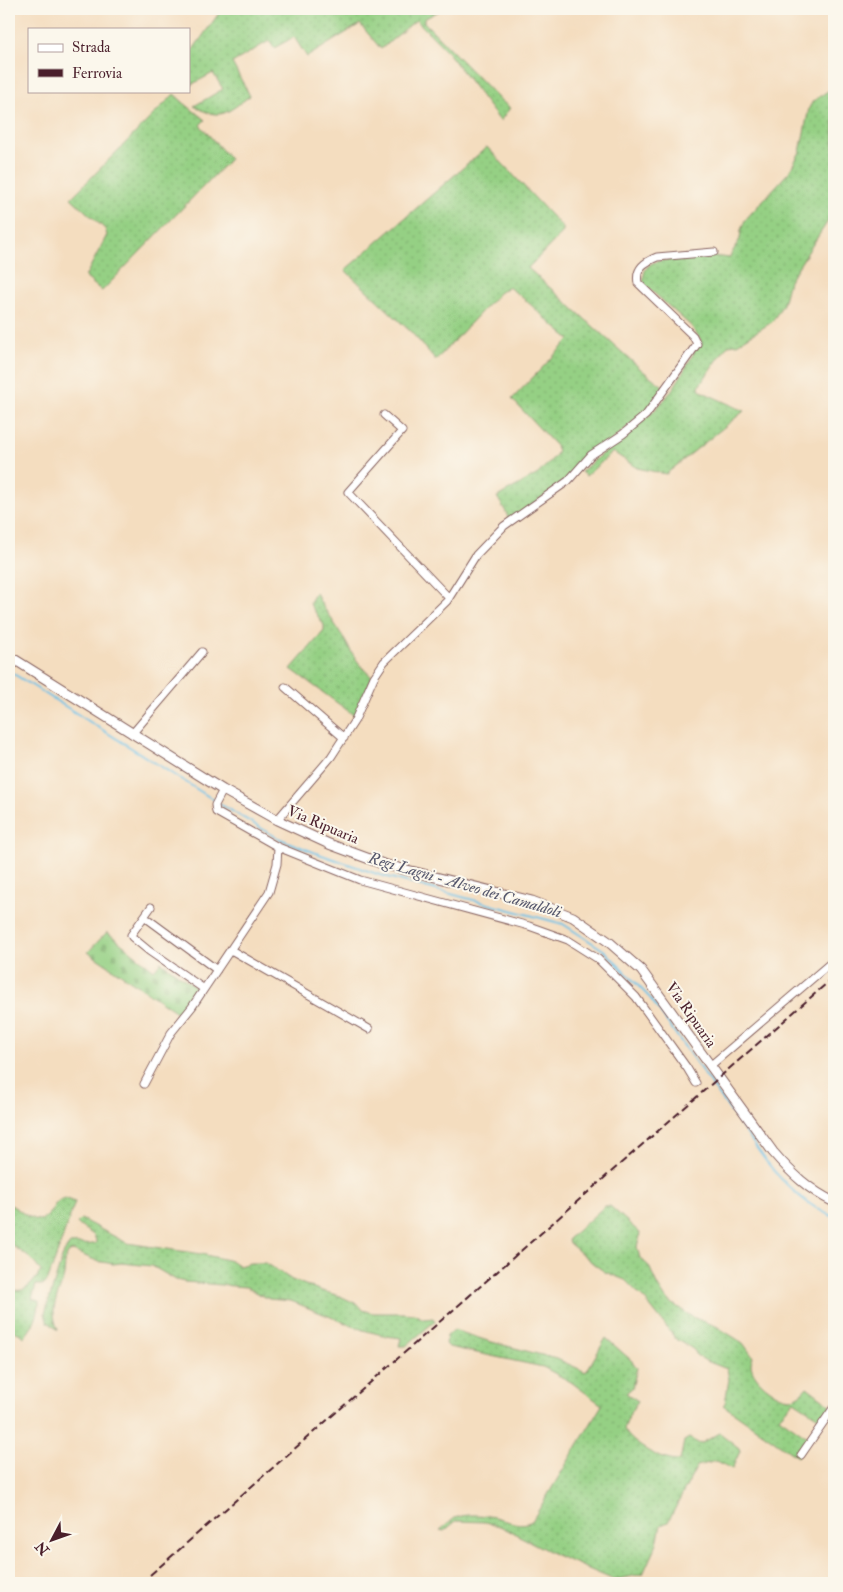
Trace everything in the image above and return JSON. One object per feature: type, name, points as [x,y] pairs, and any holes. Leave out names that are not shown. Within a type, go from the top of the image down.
[{"type":"street","points":[[277,820],[332,757],[355,720],[374,677],[384,662],[449,598],[476,556],[504,526],[568,481],[591,455],[624,434],[646,415],[698,344],[693,336],[638,283],[637,276],[640,267],[649,260],[658,257],[714,252]]},
{"type":"street","points":[[384,415],[402,431],[348,492],[449,598]]},
{"type":"street","points":[[132,734],[202,652]]},
{"type":"street","name":"Via Ripuaria","points":[[9,656],[221,793],[277,820],[329,844],[384,864],[532,901],[572,917],[609,942],[640,970],[788,1170],[816,1193],[833,1200]]},
{"type":"street","points":[[285,687],[344,738]]},
{"type":"street","points":[[221,793],[214,808],[220,815],[278,847],[360,880],[530,926],[574,944],[598,959],[636,997],[696,1083]]},
{"type":"street","points":[[144,1084],[171,1033],[218,970],[269,892],[278,864],[278,847]]},
{"type":"street","points":[[151,907],[131,935],[132,937],[149,952],[204,989]]},
{"type":"street","points":[[149,920],[218,970]]},
{"type":"street","points":[[231,950],[369,1029]]},
{"type":"street","points":[[710,1066],[834,960]]},
{"type":"street","points":[[801,1454],[834,1407]]},
{"type":"green space","points":[[222,9],[383,9],[402,12],[438,9],[439,11],[424,19],[424,22],[510,108],[500,121],[446,50],[416,20],[381,49],[360,24],[307,57],[294,37],[274,48],[269,41],[232,63],[250,96],[230,110],[218,114],[204,111],[194,106],[223,89],[213,73],[190,85],[190,54]]},
{"type":"green space","points":[[834,87],[834,214],[789,281],[783,304],[772,322],[737,344],[728,345],[699,386],[700,390],[705,393],[744,411],[666,474],[637,468],[613,452],[586,476],[581,472],[646,419],[665,399],[701,340],[691,326],[644,284],[646,268],[651,264],[664,260],[689,260],[709,256],[729,258],[740,239],[745,220],[789,172],[800,152],[809,108],[813,101]]},
{"type":"green space","points":[[174,94],[205,120],[200,125],[230,159],[102,291],[85,277],[107,235],[105,229],[71,198]]},
{"type":"green space","points":[[487,147],[563,228],[563,232],[528,268],[643,371],[667,389],[659,400],[560,485],[509,521],[497,497],[538,474],[558,451],[556,446],[512,399],[570,339],[508,287],[499,293],[436,360],[411,332],[345,270]]},
{"type":"green space","points":[[316,592],[322,605],[356,659],[372,677],[355,716],[291,669],[324,631],[324,625],[310,602]]},
{"type":"green space","points":[[107,932],[154,970],[161,962],[200,990],[181,1015],[88,952]]},
{"type":"green space","points":[[65,1198],[75,1202],[48,1280],[44,1285],[36,1285],[32,1299],[39,1301],[37,1316],[24,1337],[9,1329],[9,1288],[19,1290],[28,1287],[41,1271],[30,1258],[9,1243],[9,1204],[31,1218],[40,1220],[48,1216],[56,1203]]},
{"type":"green space","points":[[605,1206],[610,1206],[640,1233],[637,1247],[640,1258],[649,1266],[657,1285],[666,1299],[692,1317],[716,1326],[743,1343],[753,1357],[752,1370],[762,1384],[777,1394],[792,1398],[798,1396],[807,1387],[832,1406],[823,1420],[794,1401],[779,1417],[810,1439],[797,1457],[723,1405],[729,1379],[727,1369],[696,1355],[694,1350],[676,1339],[646,1301],[625,1280],[605,1272],[569,1243],[568,1239]]},
{"type":"green space","points":[[81,1219],[127,1243],[201,1254],[232,1261],[239,1266],[250,1263],[266,1263],[292,1280],[340,1296],[359,1305],[363,1310],[373,1313],[414,1314],[424,1319],[433,1318],[435,1321],[406,1346],[399,1346],[401,1338],[363,1330],[291,1301],[269,1299],[246,1287],[185,1282],[176,1280],[152,1266],[113,1264],[97,1261],[73,1251],[69,1252],[66,1257],[64,1275],[55,1302],[54,1314],[58,1330],[47,1321],[45,1313],[64,1252],[70,1244],[96,1243],[94,1236],[77,1223]]},
{"type":"green space","points":[[454,1330],[557,1359],[586,1372],[606,1338],[632,1361],[637,1368],[632,1388],[626,1393],[638,1401],[631,1411],[624,1429],[628,1435],[648,1451],[665,1459],[680,1461],[684,1441],[689,1438],[700,1444],[720,1433],[739,1448],[740,1451],[732,1469],[717,1461],[697,1466],[668,1522],[661,1525],[657,1543],[643,1574],[614,1580],[556,1555],[500,1526],[485,1522],[456,1521],[444,1531],[440,1530],[455,1518],[465,1515],[488,1516],[520,1524],[532,1521],[602,1405],[571,1382],[543,1367],[449,1347],[446,1344],[447,1336]]},
{"type":"waterway","name":"Regi Lagni - Alveo dei Camaldoli","points":[[9,671],[214,800]]},
{"type":"waterway","name":"Regi Lagni - Alveo dei Camaldoli","points":[[218,803],[278,838],[316,853],[380,875],[563,924],[605,951],[650,998],[773,1170],[805,1201],[834,1217]]},
{"type":"railway","points":[[141,1583],[834,977]]}]
